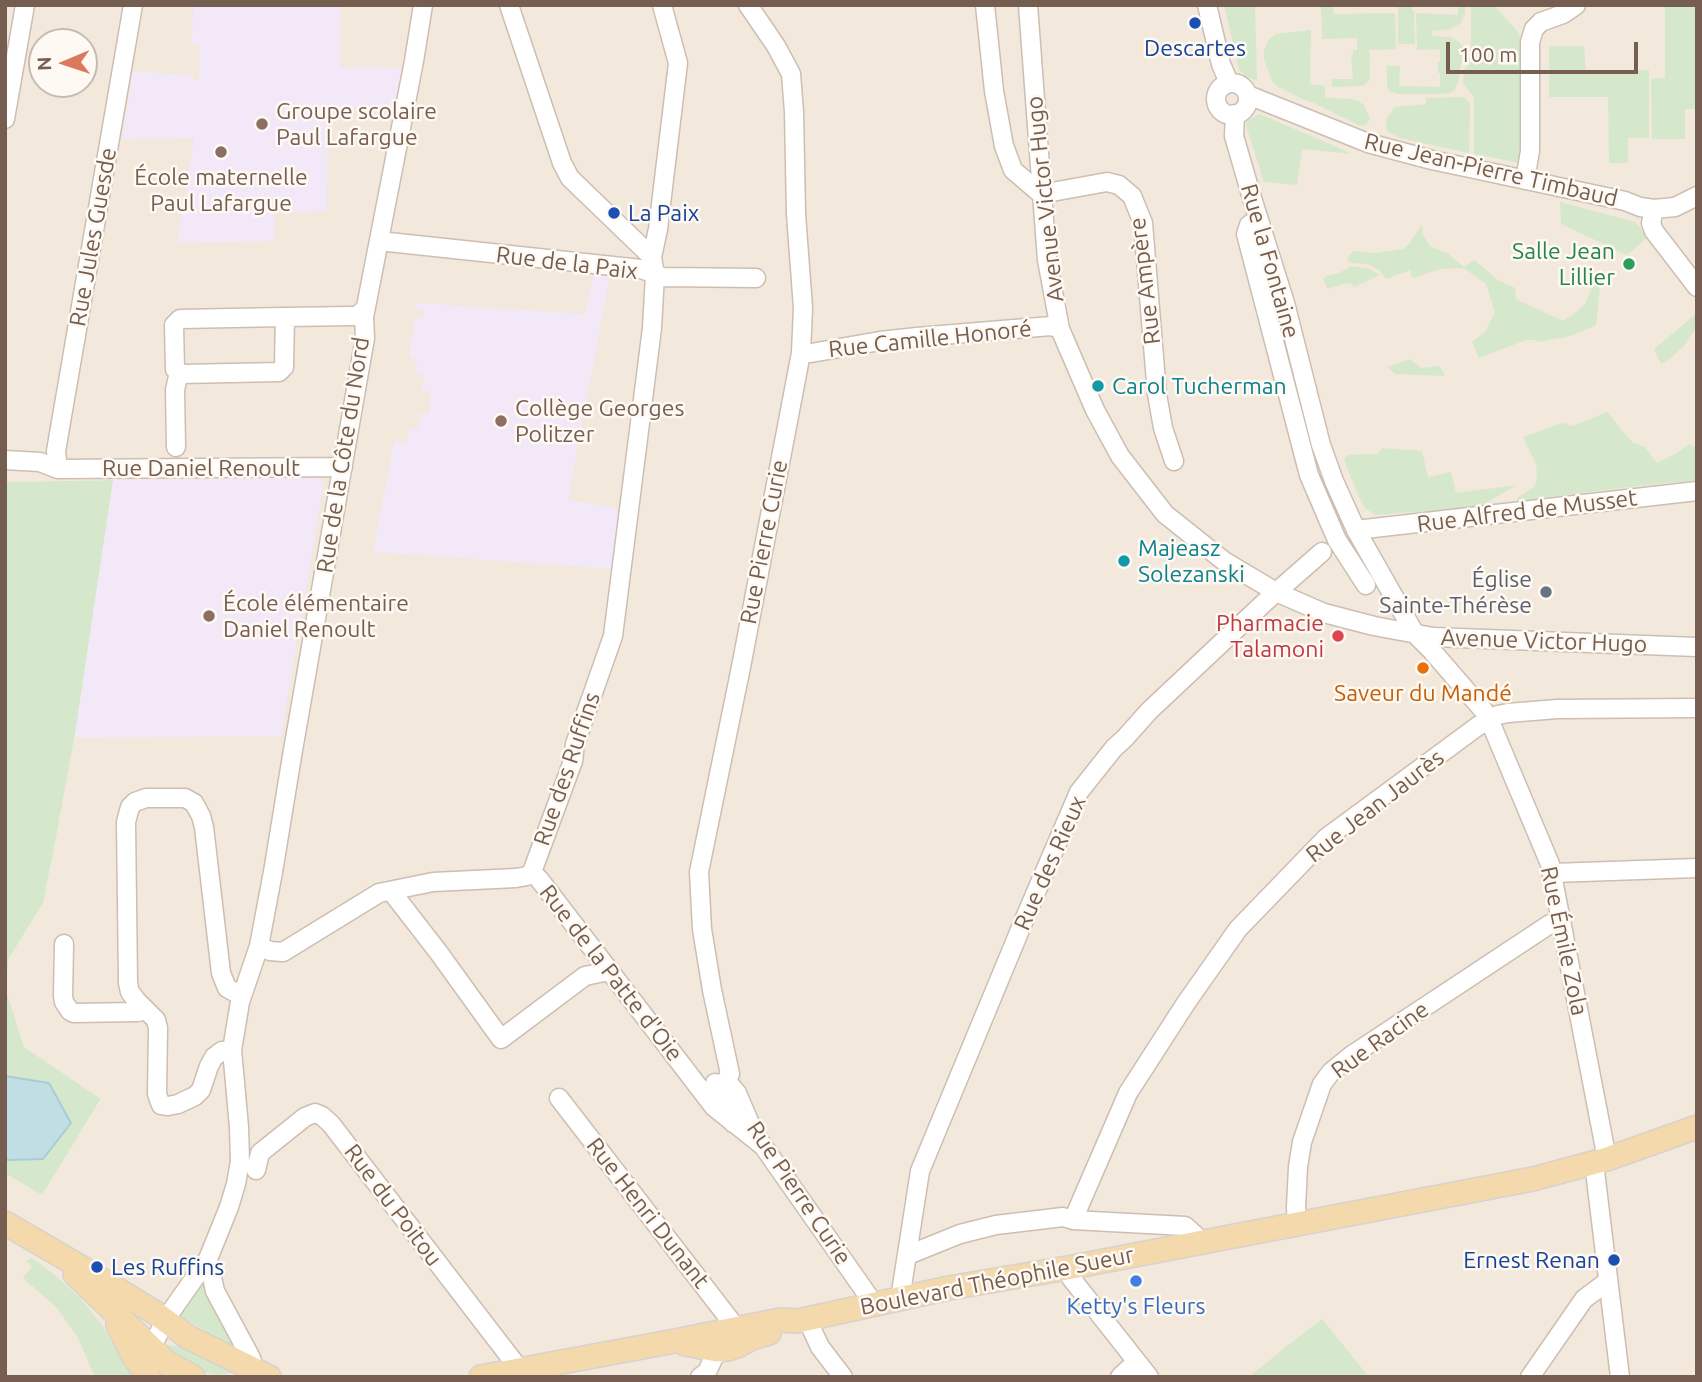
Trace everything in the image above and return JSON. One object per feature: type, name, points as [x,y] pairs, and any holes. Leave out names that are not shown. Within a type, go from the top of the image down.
[{"type":"main road","name":"Boulevard Théophile Sueur","points":[[696,1346],[737,1329],[780,1320],[802,1320],[949,1288],[1533,1179],[1601,1161],[1697,1127]]},
{"type":"main road","points":[[5,1223],[84,1269],[153,1350],[167,1363],[193,1377]]},
{"type":"main road","points":[[53,1251],[110,1310],[133,1355],[188,1337],[257,1374]]},
{"type":"main road","name":"Boulevard Théophile Sueur","points":[[481,1377],[696,1346],[737,1346],[802,1320]]},
{"type":"street","points":[[5,119],[25,5]]},
{"type":"street","name":"Rue Jules Guesde","points":[[58,469],[56,451],[133,5]]},
{"type":"street","name":"Rue de la Côte du Nord","points":[[259,946],[365,338],[364,317],[423,5]]},
{"type":"street","points":[[509,5],[562,163],[570,178],[653,266]]},
{"type":"street","name":"Rue des Ruffins","points":[[259,946],[270,951],[283,952],[379,893],[433,882],[527,876],[532,872],[573,761],[575,744],[613,635],[652,328],[653,266],[678,63],[662,5]]},
{"type":"street","name":"Rue Pierre Curie","points":[[733,1123],[725,1110],[722,1097],[724,1084],[730,1074],[702,929],[700,862],[741,667],[801,353],[803,308],[796,214],[791,74],[748,5]]},
{"type":"street","points":[[985,5],[1003,146],[1013,170],[1041,194]]},
{"type":"street","name":"Avenue Victor Hugo","points":[[1028,5],[1047,260],[1060,329],[1095,410],[1120,456],[1165,514],[1224,561],[1276,592],[1324,613],[1374,626],[1415,635],[1467,639],[1697,647]]},
{"type":"street","points":[[1207,5],[1221,64],[1229,83]]},
{"type":"street","points":[[1525,180],[1530,151],[1530,42],[1534,29],[1541,22],[1563,14],[1576,5]]},
{"type":"street","points":[[1229,83],[1241,85],[1248,95],[1246,108],[1236,114],[1223,112],[1217,102],[1219,89],[1229,83]]},
{"type":"street","name":"Rue Jean-Pierre Timbaud","points":[[1248,95],[1368,143],[1432,160],[1625,201],[1640,207],[1675,207],[1697,196]]},
{"type":"street","name":"Rue la Fontaine","points":[[1236,114],[1234,136],[1285,303],[1321,445],[1356,530],[1415,635]]},
{"type":"street","name":"Rue Ampère","points":[[1041,194],[1107,182],[1119,185],[1132,196],[1143,223],[1159,406],[1174,461]]},
{"type":"street","points":[[1654,209],[1651,223],[1654,231],[1697,287]]},
{"type":"street","points":[[1258,219],[1248,225],[1246,234],[1309,475],[1336,540],[1366,585]]},
{"type":"street","name":"Rue de la Paix","points":[[379,241],[641,270],[653,266],[663,277],[756,278]]},
{"type":"street","points":[[285,317],[284,367],[279,372],[182,374],[175,369],[174,325],[180,319],[285,317],[357,316],[366,308]]},
{"type":"street","name":"Rue Camille Honoré","points":[[801,353],[917,337],[1051,326],[1060,329]]},
{"type":"street","points":[[176,447],[175,390],[178,372]]},
{"type":"street","name":"Rue Daniel Renoult","points":[[5,460],[40,461],[58,469],[343,467]]},
{"type":"street","name":"Rue Alfred de Musset","points":[[1356,530],[1697,491]]},
{"type":"street","name":"Rue des Rieux","points":[[900,1299],[920,1171],[1079,792],[1149,710],[1322,552]]},
{"type":"street","name":"Rue Émile Zola","points":[[1415,635],[1484,710],[1553,873],[1601,1161],[1608,1281],[1620,1377]]},
{"type":"street","name":"Rue Jean Jaurès","points":[[1073,1220],[1128,1093],[1186,1003],[1238,929],[1326,838],[1489,719],[1507,713],[1557,709],[1697,708]]},
{"type":"street","points":[[232,1050],[222,1051],[215,1057],[201,1090],[195,1096],[178,1104],[161,1105],[157,1094],[156,1020],[130,992],[128,983],[126,822],[130,807],[135,802],[146,798],[185,798],[194,803],[204,827],[220,973],[227,988],[242,996]]},
{"type":"street","points":[[1553,873],[1697,868]]},
{"type":"street","name":"Rue de la Patte d'Oie","points":[[532,872],[714,1107],[763,1146]]},
{"type":"street","points":[[391,891],[501,1039],[585,976],[610,971]]},
{"type":"street","name":"Rue Racine","points":[[1297,1224],[1298,1167],[1302,1142],[1322,1084],[1331,1072],[1352,1055],[1550,924],[1561,920]]},
{"type":"street","points":[[64,944],[63,996],[70,1011],[145,1010]]},
{"type":"street","points":[[153,1350],[208,1259],[236,1184],[240,1161],[239,1127],[232,1050],[242,996],[259,946]]},
{"type":"street","name":"Rue de la Patte d'Oie","points":[[689,1075],[703,1083],[724,1084]]},
{"type":"street","name":"Rue Pierre Curie","points":[[724,1084],[731,1086],[737,1093],[754,1133],[874,1304]]},
{"type":"street","name":"Rue Henri Dunant","points":[[559,1098],[737,1329]]},
{"type":"street","name":"Rue du Poitou","points":[[256,1170],[260,1153],[305,1117],[315,1113],[322,1116],[331,1124],[520,1370]]},
{"type":"street","points":[[908,1255],[960,1234],[996,1225],[1063,1217],[1073,1220],[1185,1226],[1195,1235],[1197,1242]]},
{"type":"street","points":[[208,1259],[215,1291],[257,1374]]},
{"type":"street","points":[[1067,1268],[1071,1278],[1149,1377]]},
{"type":"street","points":[[1530,1377],[1584,1299],[1608,1281]]},
{"type":"street","points":[[802,1320],[843,1377]]},
{"type":"street","points":[[696,1346],[706,1372],[699,1377]]},
{"type":"street","points":[[1120,1377],[1136,1362]]},
{"type":"shaded area","points":[[5,5],[1697,5],[1697,1377],[5,1377],[5,1173],[42,1194],[101,1100],[24,1047],[7,993],[8,960],[43,903],[75,734],[113,480],[5,482]]},
{"type":"shaded area","name":"Groupe scolaire Paul Lafargue","points":[[193,5],[341,5],[340,67],[402,68],[394,110],[328,109],[327,211],[274,213],[274,241],[177,243],[194,138],[122,140],[133,71],[187,75],[199,81],[200,45],[192,44]]},
{"type":"shaded area","name":"Collège Georges Politzer","points":[[593,274],[610,275],[568,500],[613,507],[618,513],[612,569],[373,552],[394,441],[407,443],[409,428],[418,428],[420,413],[429,414],[431,392],[422,390],[424,375],[415,374],[417,359],[409,358],[415,318],[423,319],[424,311],[416,310],[417,303],[585,314]]},
{"type":"shaded area","points":[[320,478],[324,482],[281,736],[74,738],[113,480]]},
{"type":"green space","points":[[1224,5],[1255,5],[1257,81],[1245,76],[1239,69]]},
{"type":"green space","points":[[1321,5],[1333,5],[1334,14],[1395,13],[1396,49],[1369,50],[1370,76],[1363,86],[1332,87],[1332,79],[1353,79],[1351,55],[1353,50],[1357,50],[1357,38],[1322,39]]},
{"type":"green space","points":[[1398,5],[1412,5],[1415,44],[1398,44]]},
{"type":"green space","points":[[1458,5],[1465,5],[1461,23],[1450,29],[1432,31],[1432,36],[1450,37],[1463,47],[1465,54],[1455,90],[1440,94],[1397,94],[1389,91],[1387,66],[1400,66],[1399,86],[1440,87],[1440,49],[1417,50],[1416,13],[1458,15]]},
{"type":"green space","points":[[1471,5],[1494,5],[1517,31],[1521,40],[1524,155],[1520,163],[1474,154],[1474,97],[1463,84],[1464,69],[1471,62]]},
{"type":"green space","points":[[1665,5],[1697,5],[1697,109],[1685,109],[1685,139],[1652,139],[1651,79],[1665,78]]},
{"type":"green space","points":[[1311,30],[1310,84],[1325,86],[1325,98],[1351,99],[1364,105],[1370,119],[1366,125],[1360,126],[1300,98],[1272,81],[1264,59],[1269,39],[1276,34]]},
{"type":"green space","points":[[1549,46],[1584,46],[1586,72],[1649,70],[1649,138],[1628,138],[1628,163],[1609,163],[1608,97],[1549,97]]},
{"type":"green space","points":[[1463,97],[1470,105],[1469,153],[1400,138],[1387,131],[1387,118],[1394,108],[1426,104],[1426,98]]},
{"type":"green space","points":[[1259,114],[1352,154],[1302,149],[1297,185],[1264,182],[1246,126],[1247,121]]},
{"type":"green space","points":[[1560,202],[1635,222],[1648,237],[1627,255],[1561,224]]},
{"type":"green space","points":[[1422,224],[1423,235],[1430,246],[1447,253],[1464,267],[1474,260],[1498,280],[1515,288],[1516,299],[1563,321],[1585,304],[1594,284],[1601,277],[1596,325],[1571,336],[1538,342],[1526,340],[1479,358],[1472,342],[1485,332],[1495,312],[1486,284],[1464,268],[1440,269],[1414,278],[1410,270],[1386,279],[1369,264],[1351,263],[1347,260],[1354,251],[1376,253],[1403,249]]},
{"type":"green space","points":[[1350,266],[1367,268],[1380,275],[1354,287],[1346,283],[1328,289],[1323,279]]},
{"type":"green space","points":[[1697,313],[1697,328],[1686,344],[1661,364],[1654,349]]},
{"type":"green space","points":[[1410,359],[1421,368],[1439,366],[1444,376],[1395,374],[1387,367]]},
{"type":"green space","points":[[1607,412],[1632,442],[1645,447],[1657,463],[1689,444],[1697,448],[1697,480],[1517,501],[1517,498],[1534,487],[1537,479],[1536,464],[1523,437],[1562,423],[1573,426]]},
{"type":"green space","points":[[1382,448],[1422,451],[1428,477],[1451,472],[1456,493],[1517,485],[1479,507],[1375,515],[1365,508],[1344,460],[1347,455],[1378,454]]},
{"type":"green space","points":[[113,480],[75,734],[43,903],[8,960],[7,993],[24,1047],[101,1099],[42,1195],[5,1173],[5,482]]},
{"type":"green space","points":[[32,1258],[81,1299],[102,1325],[133,1377],[95,1377],[77,1336],[57,1308],[23,1278],[32,1266],[25,1261]]},
{"type":"green space","points":[[206,1274],[239,1349],[177,1315]]},
{"type":"green space","points":[[1322,1319],[1369,1377],[1249,1377],[1287,1346]]},
{"type":"green space","points":[[168,1345],[180,1346],[206,1360],[221,1361],[236,1368],[233,1373],[218,1375],[200,1372],[161,1348]]},
{"type":"water","points":[[5,1076],[49,1083],[71,1123],[43,1159],[5,1158]]},
{"type":"place","name":"Descartes","points":[[1195,23]]},
{"type":"place","name":"Groupe scolaire Paul Lafargue","points":[[262,124]]},
{"type":"place","name":"École maternelle Paul Lafargue","points":[[221,152]]},
{"type":"place","name":"La Paix","points":[[614,213]]},
{"type":"place","name":"Salle Jean Lillier","points":[[1629,264]]},
{"type":"place","name":"Carol Tucherman","points":[[1098,386]]},
{"type":"place","name":"Collège Georges Politzer","points":[[501,421]]},
{"type":"place","name":"Majeasz Solezanski","points":[[1124,561]]},
{"type":"place","name":"Église Sainte-Thérèse","points":[[1546,592]]},
{"type":"place","name":"École élémentaire Daniel Renoult","points":[[209,616]]},
{"type":"place","name":"Pharmacie Talamoni","points":[[1338,636]]},
{"type":"place","name":"Saveur du Mandé","points":[[1423,668]]},
{"type":"place","name":"Ernest Renan","points":[[1614,1260]]},
{"type":"place","name":"Les Ruffins","points":[[97,1267]]},
{"type":"place","name":"Ketty's Fleurs","points":[[1136,1281]]}]
